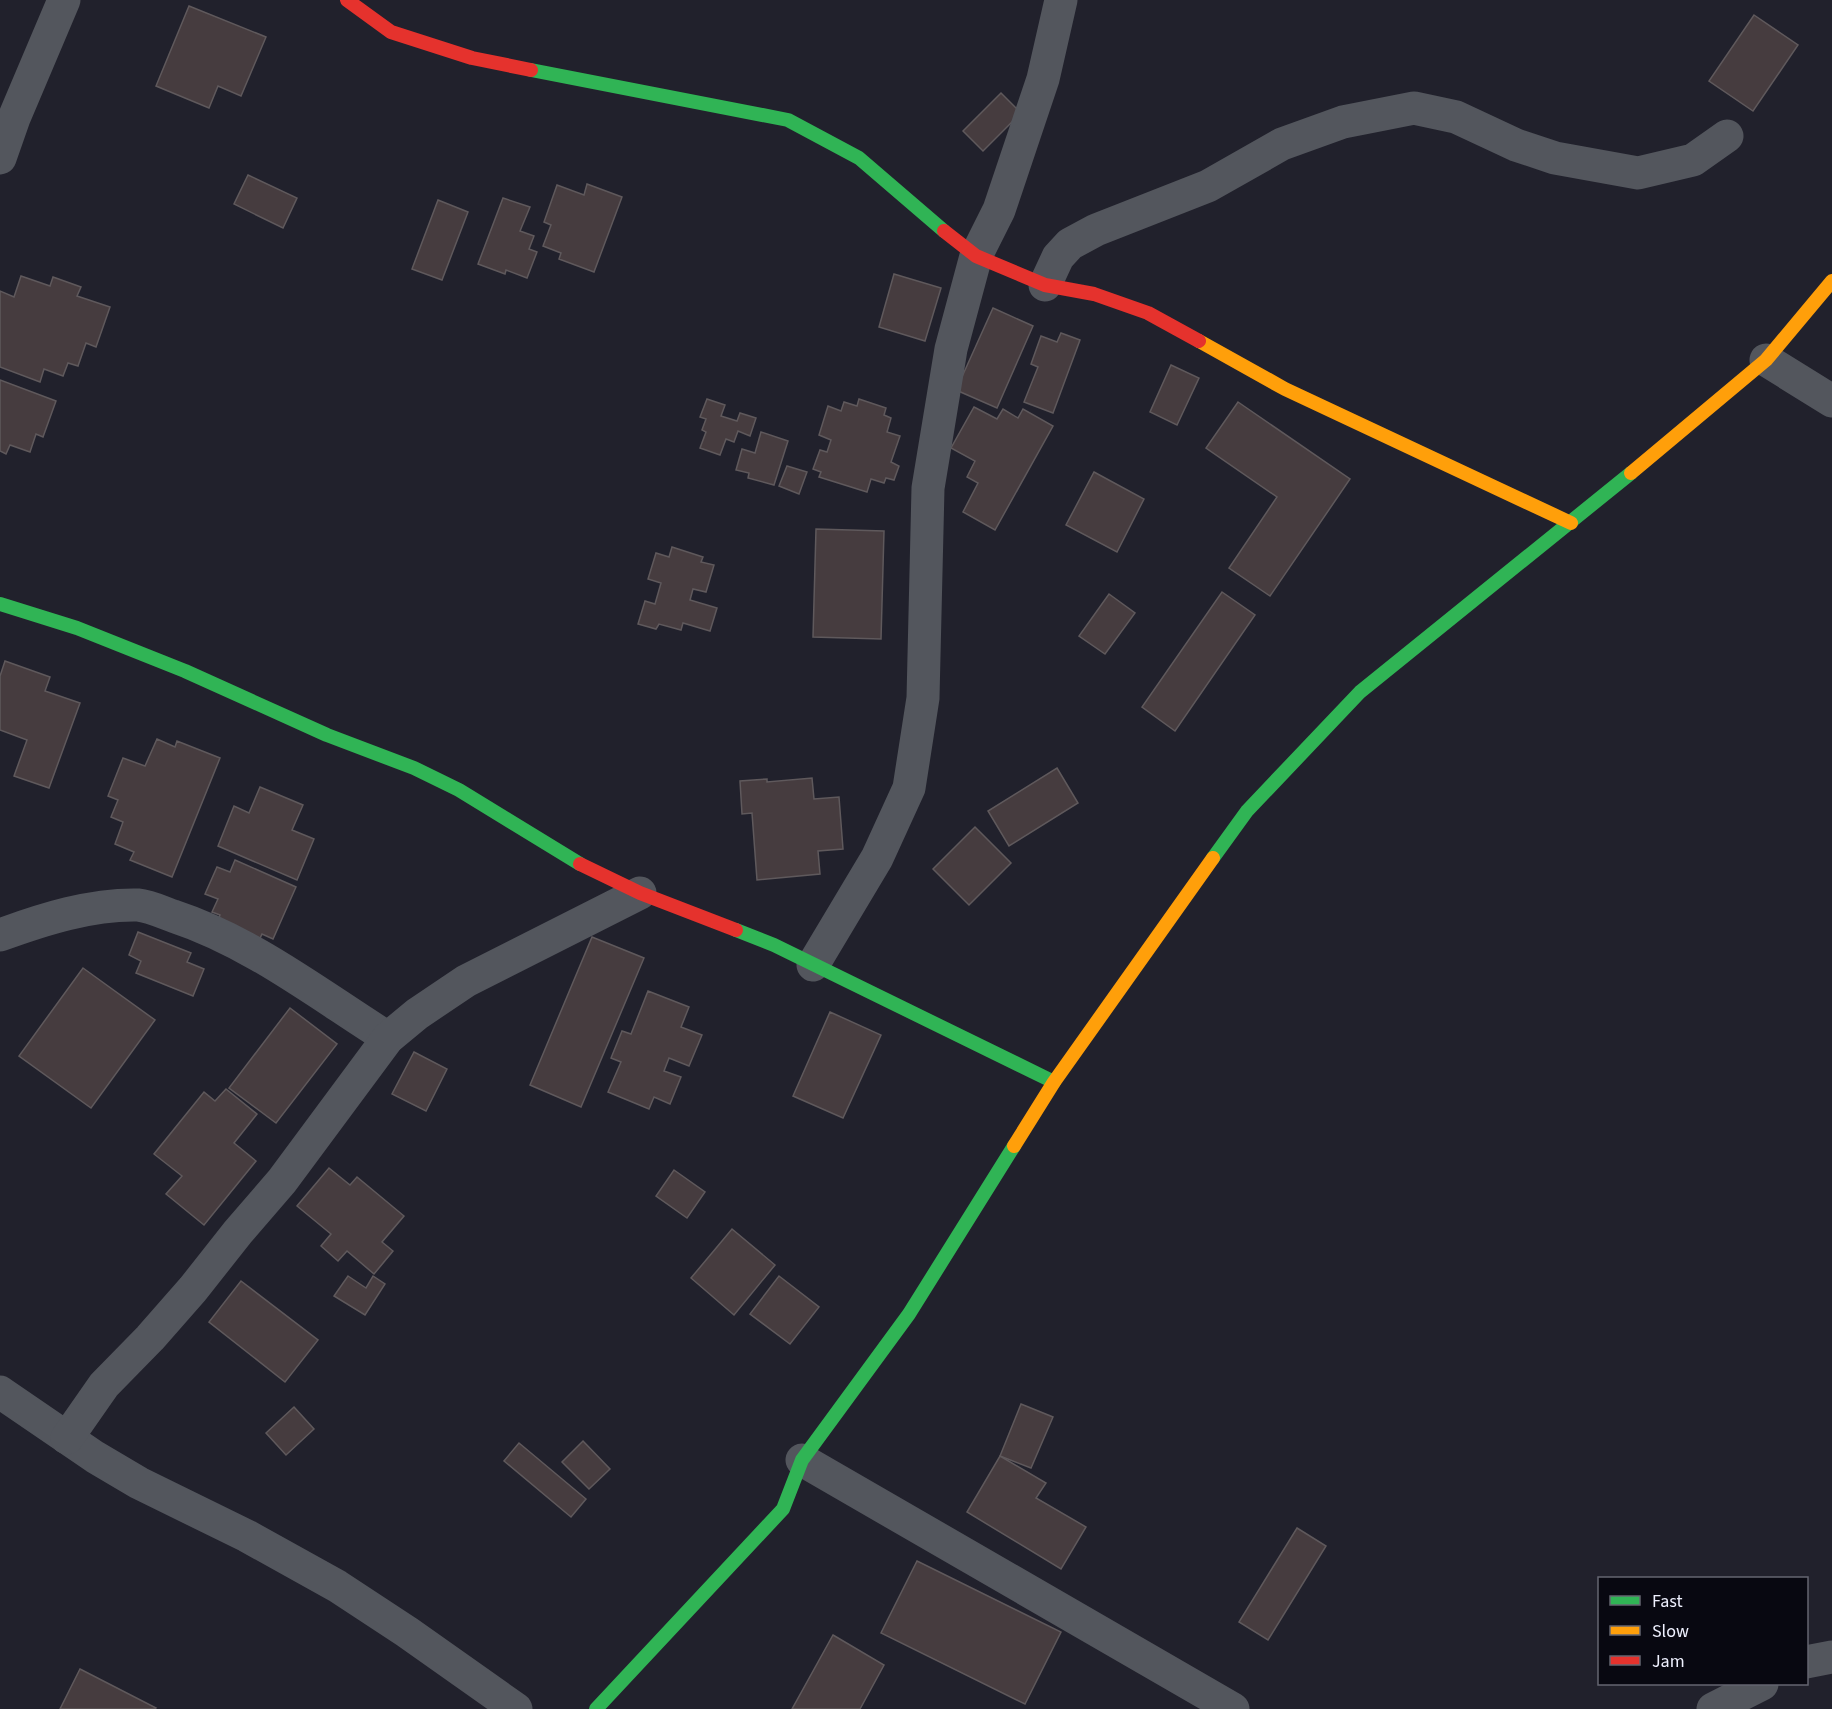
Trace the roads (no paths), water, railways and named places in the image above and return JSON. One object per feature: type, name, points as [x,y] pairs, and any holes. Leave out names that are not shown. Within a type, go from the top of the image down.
[{"type":"street","points":[[0,158],[14,118],[64,0]]},
{"type":"street","points":[[347,0],[391,32],[472,58],[788,120],[859,158],[976,256],[1045,285],[1094,294],[1148,313],[1286,389],[1571,523]]},
{"type":"street","points":[[813,964],[877,858],[909,788],[923,698],[928,488],[951,349],[976,256],[999,210],[1043,79],[1061,0]]},
{"type":"street","points":[[1045,285],[1058,257],[1070,244],[1096,230],[1208,186],[1282,144],[1342,122],[1414,108],[1455,117],[1516,144],[1555,158],[1638,173],[1693,160],[1727,136]]},
{"type":"street","points":[[602,1705],[783,1509],[802,1460],[909,1314],[1054,1082],[1247,811],[1360,692],[1571,523],[1766,360],[1832,280]]},
{"type":"street","points":[[1766,360],[1832,401]]},
{"type":"street","points":[[0,604],[76,628],[185,671],[327,735],[414,768],[459,790],[567,857],[640,893],[774,945],[1054,1082]]},
{"type":"street","points":[[67,1438],[104,1385],[193,1289],[282,1181],[388,1038],[417,1014],[466,981],[640,893]]},
{"type":"street","points":[[0,935],[33,923],[92,908],[140,905],[202,925],[240,943],[388,1038]]},
{"type":"street","points":[[0,1392],[139,1483],[247,1536],[337,1586],[516,1709]]},
{"type":"street","points":[[802,1460],[1233,1709]]},
{"type":"street","points":[[1808,1662],[1832,1657]]},
{"type":"street","points":[[1713,1709],[1758,1685]]}]
